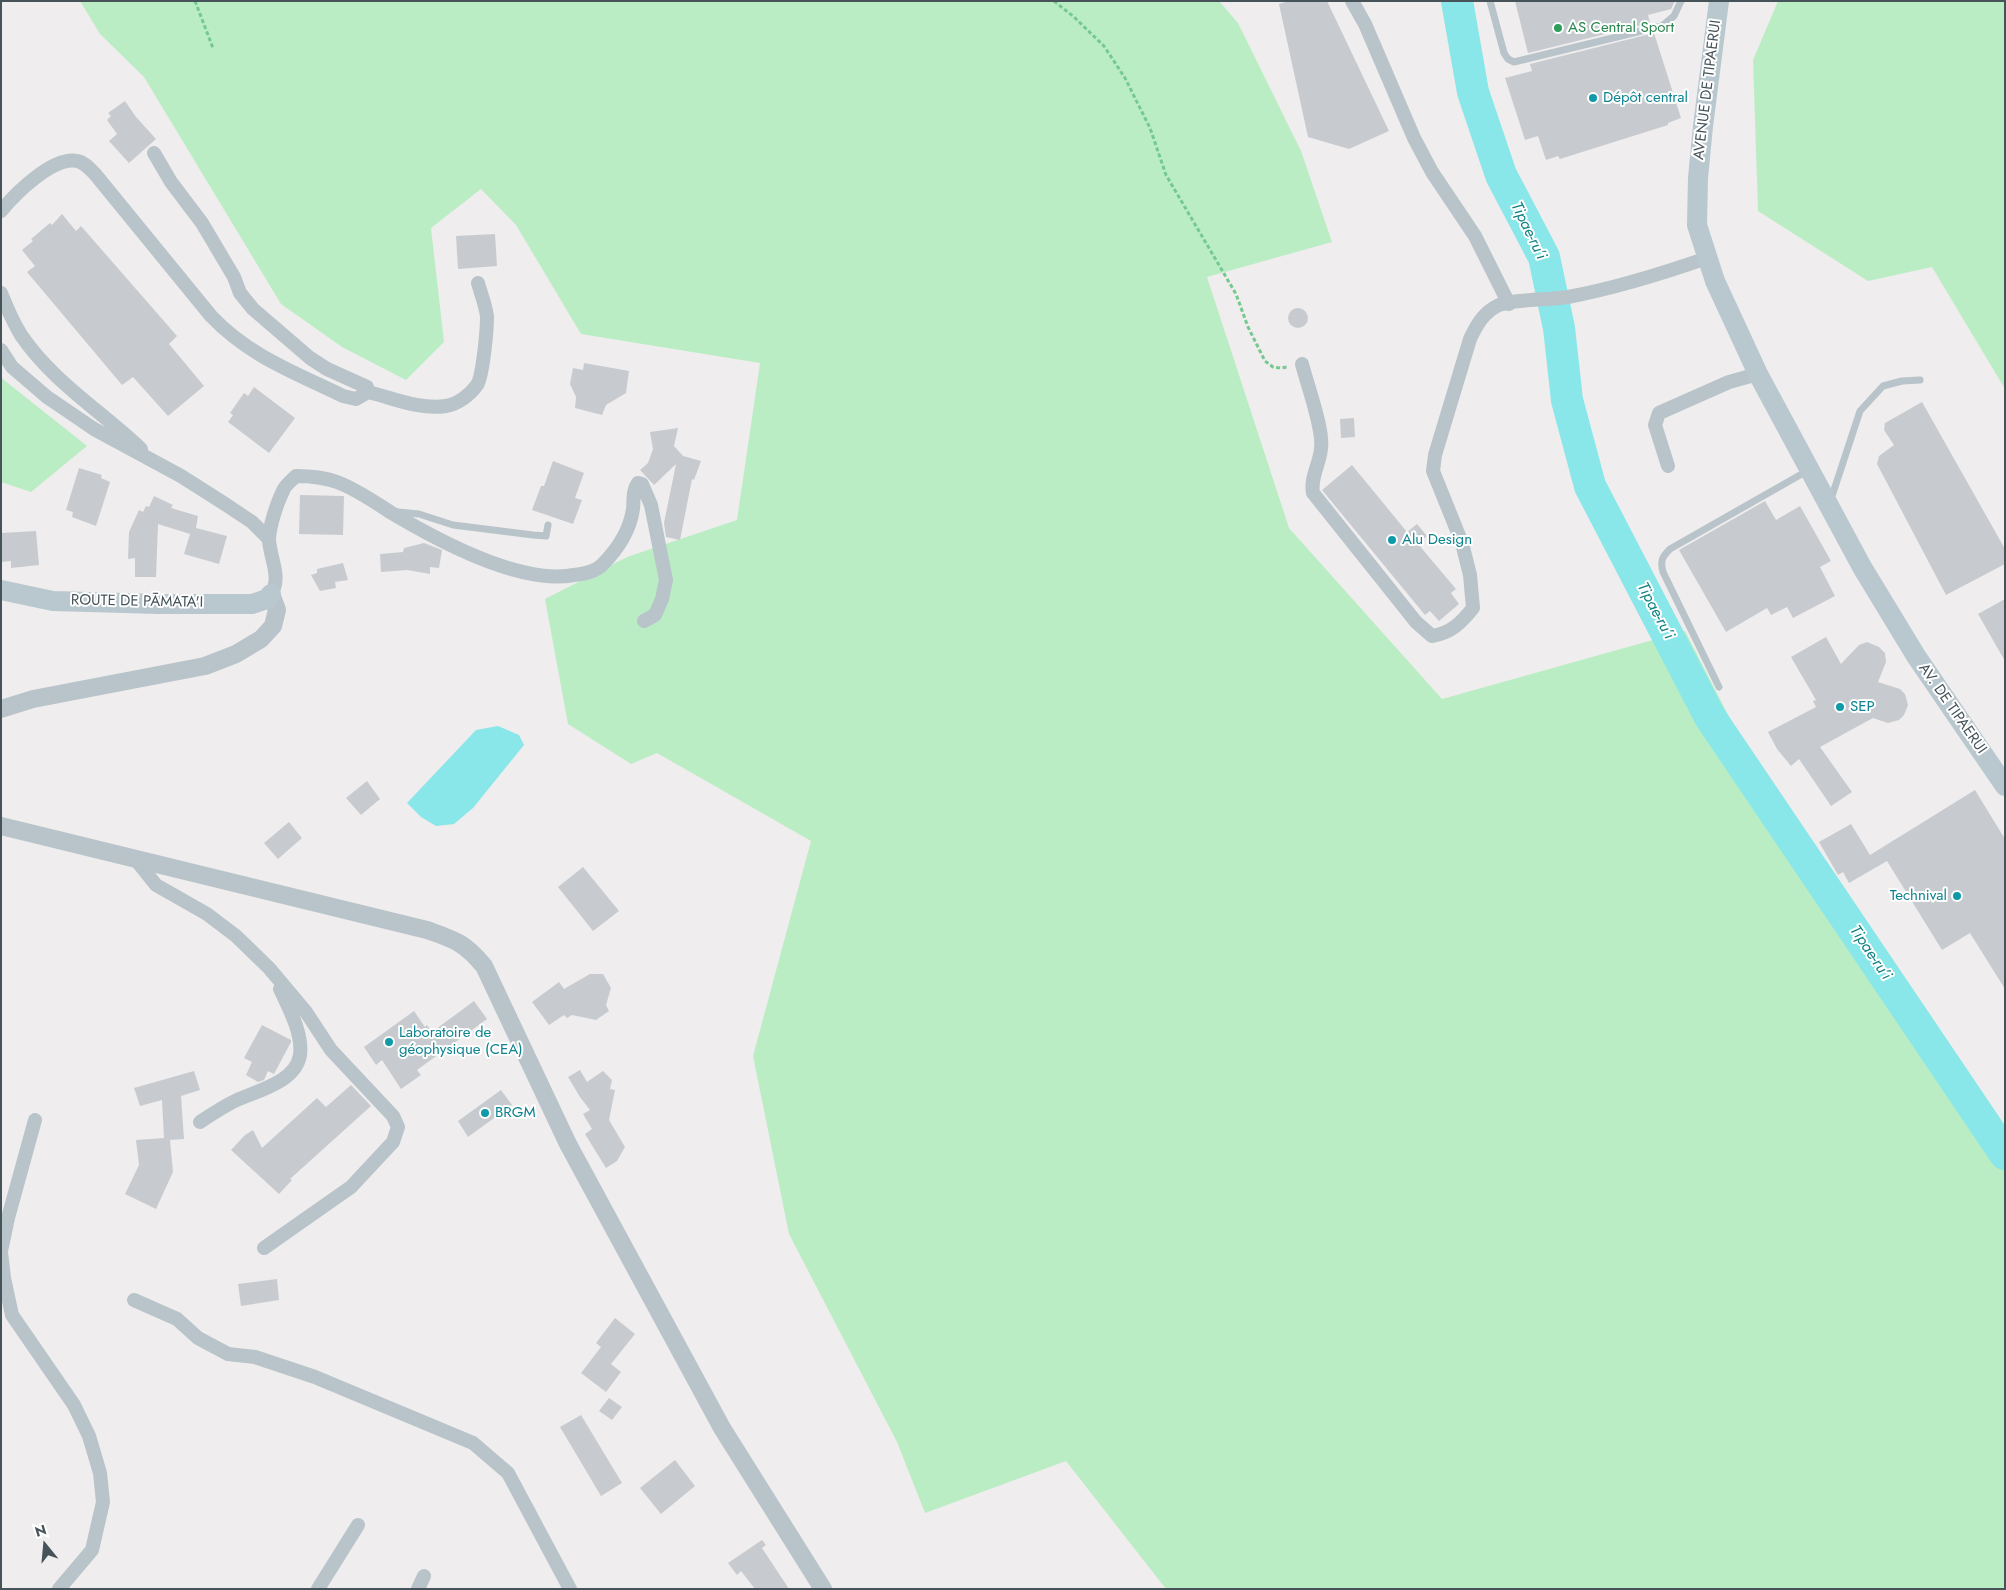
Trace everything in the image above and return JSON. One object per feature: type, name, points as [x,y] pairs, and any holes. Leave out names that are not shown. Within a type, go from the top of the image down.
[{"type":"main road","name":"AVENUE DE TIPAERUI","points":[[1719,1],[1703,126],[1698,178],[1697,225],[1715,281],[1758,374],[1811,469]]},
{"type":"main road","name":"AV. DE TIPAERUI","points":[[1811,469],[1862,567],[1916,656],[2005,786]]},
{"type":"main road","name":"ROUTE DE PĀMATA'I","points":[[1,590],[53,602],[160,604],[252,604],[267,599],[270,594]]},
{"type":"street","points":[[1352,1],[1365,24],[1414,138],[1437,179],[1475,236],[1510,304]]},
{"type":"street","points":[[154,153],[171,182],[202,223],[234,277],[240,293],[253,309],[310,358],[327,369],[362,384],[367,387],[368,392]]},
{"type":"street","points":[[1,211],[11,198],[47,170],[72,160],[80,161],[96,174],[210,316],[227,334],[266,360],[343,396],[356,399],[368,392],[400,402],[429,407],[448,406],[466,397],[478,383],[483,358],[487,315],[478,283]]},
{"type":"street","points":[[1302,364],[1320,432],[1322,448],[1311,483],[1313,494],[1416,622],[1432,636],[1445,634],[1464,620],[1473,608],[1470,575],[1462,543],[1433,471],[1435,455],[1470,339],[1478,323],[1487,313],[1500,305],[1565,297],[1647,279],[1707,258]]},
{"type":"street","points":[[1,293],[21,335],[39,357],[66,386],[117,426],[156,463]]},
{"type":"street","points":[[1,350],[12,367],[47,397],[94,429],[156,463],[252,522],[269,539]]},
{"type":"street","points":[[1668,466],[1655,425],[1659,413],[1696,394],[1758,374]]},
{"type":"street","points":[[1,709],[33,699],[205,666],[236,654],[260,639],[273,626],[277,610],[270,594],[276,587],[276,576],[269,539],[275,510],[283,489],[296,476],[316,476],[337,482],[362,494],[438,540],[477,557],[538,576],[566,577],[586,573],[601,567],[616,549],[624,536],[633,510],[634,489],[638,483],[642,484],[651,505],[666,580],[662,599],[655,615],[644,621]]},
{"type":"street","points":[[1,826],[427,930],[456,940],[471,950],[484,966],[568,1144],[722,1428],[823,1589]]},
{"type":"street","points":[[136,860],[156,885],[207,914],[236,936],[269,968],[306,1012],[331,1050],[393,1116],[398,1127],[393,1142],[351,1187],[264,1248]]},
{"type":"street","points":[[200,1122],[229,1104],[283,1079],[295,1069],[300,1055],[298,1037],[290,1010],[269,968]]},
{"type":"street","points":[[35,1120],[8,1218],[1,1252],[12,1315],[74,1405],[89,1436],[100,1473],[104,1502],[92,1550],[58,1589]]},
{"type":"street","points":[[134,1300],[177,1319],[198,1338],[228,1354],[255,1357],[315,1377],[473,1443],[508,1473],[570,1589]]},
{"type":"street","points":[[318,1589],[358,1525]]},
{"type":"lane","points":[[1490,1],[1504,53],[1508,59],[1514,62],[1662,26],[1674,16],[1681,1]]},
{"type":"lane","points":[[1829,504],[1860,411],[1883,386],[1902,381],[1920,380]]},
{"type":"lane","points":[[1719,687],[1662,572],[1660,562],[1670,548],[1811,469]]},
{"type":"lane","points":[[390,512],[419,514],[453,525],[533,535],[546,536],[548,525]]},
{"type":"path","points":[[195,1],[213,48]]},
{"type":"path","points":[[1054,1],[1104,46],[1125,78],[1150,128],[1166,175],[1236,294],[1248,327],[1265,361],[1273,367],[1281,368],[1302,364]]},
{"type":"green space","points":[[80,1],[1219,1],[1238,23],[1301,151],[1332,242],[1207,277],[1289,528],[1442,699],[1685,631],[1779,814],[2005,1129],[2005,1589],[1166,1589],[1066,1461],[925,1513],[897,1442],[789,1234],[753,1056],[811,841],[657,753],[631,764],[568,724],[545,599],[627,557],[737,520],[760,363],[581,334],[516,225],[481,189],[431,228],[444,342],[406,380],[342,347],[281,304],[144,77],[100,34]]},
{"type":"green space","points":[[1778,1],[2005,1],[2005,389],[1932,267],[1868,281],[1758,211],[1753,60]]},
{"type":"green space","points":[[1,377],[87,446],[31,492],[1,482]]},
{"type":"water","points":[[498,726],[519,735],[524,745],[473,808],[454,824],[436,826],[421,817],[407,803],[476,730]]},
{"type":"building","points":[[1289,1],[1327,1],[1389,131],[1349,149],[1308,137],[1279,4]]},
{"type":"building","name":"AS Central Sport","points":[[1515,1],[1675,1],[1671,9],[1648,15],[1650,23],[1528,53]]},
{"type":"building","name":"Dépôt central","points":[[1654,33],[1681,118],[1668,123],[1668,125],[1560,159],[1558,156],[1546,160],[1538,136],[1525,140],[1505,78],[1532,71],[1530,64]]},
{"type":"building","points":[[125,101],[136,117],[156,139],[129,163],[109,141],[117,134],[107,120],[111,116],[108,113]]},
{"type":"building","points":[[62,214],[76,231],[81,226],[177,336],[169,344],[204,386],[168,416],[133,377],[122,385],[27,272],[35,266],[22,250],[33,241],[31,239],[50,223],[52,225]]},
{"type":"building","points":[[495,234],[497,266],[458,269],[456,236]]},
{"type":"building","points":[[1294,308],[1302,308],[1308,314],[1308,322],[1302,328],[1294,328],[1288,322],[1288,314]]},
{"type":"building","points":[[584,363],[629,371],[626,393],[606,405],[602,415],[575,408],[576,397],[570,384],[573,368],[583,370]]},
{"type":"building","points":[[254,387],[295,418],[269,453],[228,422],[233,415],[230,413],[244,393],[248,396]]},
{"type":"building","points":[[1922,402],[2005,549],[2005,564],[1946,595],[1877,464],[1879,456],[1894,445],[1884,430],[1885,423]]},
{"type":"building","points":[[1354,418],[1355,437],[1341,438],[1340,419]]},
{"type":"building","points":[[678,428],[674,446],[683,456],[701,461],[694,480],[692,479],[680,540],[666,537],[664,523],[676,464],[654,485],[640,470],[648,463],[653,449],[650,432]]},
{"type":"building","points":[[553,461],[584,473],[575,498],[582,500],[573,524],[532,510],[541,486],[544,486]]},
{"type":"building","name":"Alu Design","points":[[1352,465],[1407,532],[1417,524],[1427,536],[1418,544],[1456,589],[1451,593],[1459,604],[1439,621],[1430,611],[1425,615],[1322,490]]},
{"type":"building","points":[[79,468],[102,475],[101,478],[110,482],[96,526],[72,517],[73,512],[66,510]]},
{"type":"building","points":[[300,495],[344,496],[343,535],[299,534]]},
{"type":"building","points":[[154,496],[173,505],[171,508],[198,516],[196,528],[227,536],[219,564],[184,554],[190,534],[158,524],[156,577],[135,577],[135,558],[128,559],[129,532],[139,510],[143,512],[146,506],[149,507]]},
{"type":"building","points":[[1765,501],[1776,520],[1800,506],[1831,561],[1820,567],[1835,596],[1793,618],[1787,607],[1771,615],[1767,608],[1726,632],[1679,550]]},
{"type":"building","points":[[36,531],[39,565],[11,568],[11,561],[1,562],[1,533]]},
{"type":"building","points":[[424,543],[442,550],[439,568],[430,567],[430,574],[407,570],[381,572],[380,554],[403,552],[404,548]]},
{"type":"building","points":[[343,563],[348,580],[335,582],[336,588],[320,591],[311,575],[317,573],[317,569]]},
{"type":"building","points":[[2005,599],[2005,661],[1978,614]]},
{"type":"building","points":[[1826,637],[1841,664],[1859,645],[1867,642],[1879,647],[1885,653],[1886,662],[1878,682],[1900,689],[1905,694],[1908,705],[1904,715],[1899,720],[1888,723],[1873,718],[1820,747],[1852,792],[1831,806],[1799,759],[1791,766],[1777,749],[1768,732],[1816,707],[1813,701],[1816,700],[1791,657]]},
{"type":"building","points":[[367,781],[380,799],[361,815],[346,798]]},
{"type":"building","name":"Technival","points":[[1975,790],[2005,839],[2005,989],[1970,933],[1942,950],[1887,861],[1849,883],[1843,872],[1838,875],[1819,842],[1851,824],[1870,855]]},
{"type":"building","points":[[289,822],[302,838],[278,859],[264,843]]},
{"type":"building","points":[[583,867],[619,911],[593,931],[558,887]]},
{"type":"building","points":[[590,974],[603,974],[611,988],[606,1005],[609,1011],[596,1020],[572,1015],[567,1018],[564,1015],[549,1025],[532,1002],[559,982],[564,989]]},
{"type":"building","name":"Laboratoire de géophysique (CEA)","points":[[474,1001],[487,1019],[417,1070],[421,1075],[401,1089],[382,1060],[376,1065],[364,1047],[414,1011],[425,1027],[427,1025],[432,1032]]},
{"type":"building","points":[[262,1025],[291,1040],[291,1042],[274,1074],[268,1071],[264,1080],[258,1082],[246,1075],[252,1062],[244,1058]]},
{"type":"building","points":[[580,1070],[587,1082],[603,1071],[612,1080],[610,1089],[615,1090],[609,1120],[625,1147],[617,1161],[606,1168],[585,1134],[592,1129],[583,1114],[590,1110],[568,1077]]},
{"type":"building","points":[[194,1071],[200,1090],[181,1096],[184,1139],[170,1140],[173,1172],[156,1209],[125,1194],[139,1165],[136,1140],[164,1138],[162,1100],[140,1106],[134,1088]]},
{"type":"building","points":[[351,1085],[371,1106],[290,1179],[292,1180],[279,1194],[231,1150],[245,1135],[253,1130],[262,1148],[317,1098],[326,1107]]},
{"type":"building","name":"BRGM","points":[[501,1090],[512,1105],[468,1137],[458,1121]]},
{"type":"building","points":[[277,1279],[279,1300],[241,1306],[238,1284]]},
{"type":"building","points":[[615,1318],[635,1334],[611,1364],[621,1372],[606,1392],[581,1373],[601,1347],[596,1343]]},
{"type":"building","points":[[609,1398],[622,1407],[612,1420],[599,1411]]},
{"type":"building","points":[[581,1415],[622,1483],[601,1496],[560,1427]]},
{"type":"building","points":[[675,1460],[695,1486],[661,1514],[640,1488]]},
{"type":"building","points":[[762,1540],[766,1545],[762,1548],[789,1589],[755,1589],[741,1571],[737,1575],[728,1563]]},
{"type":"waterway","name":"Tipae-ru’i","points":[[1457,1],[1473,92],[1501,175],[1544,257],[1559,328],[1567,400],[1590,486],[1710,717],[2005,1154]]},
{"type":"place","name":"AS Central Sport","points":[[1558,28]]},
{"type":"place","name":"Dépôt central","points":[[1593,98]]},
{"type":"place","name":"Alu Design","points":[[1392,540]]},
{"type":"place","name":"SEP","points":[[1840,707]]},
{"type":"place","name":"Technival","points":[[1957,896]]},
{"type":"place","name":"Laboratoire de géophysique (CEA)","points":[[389,1042]]},
{"type":"place","name":"BRGM","points":[[485,1113]]}]
